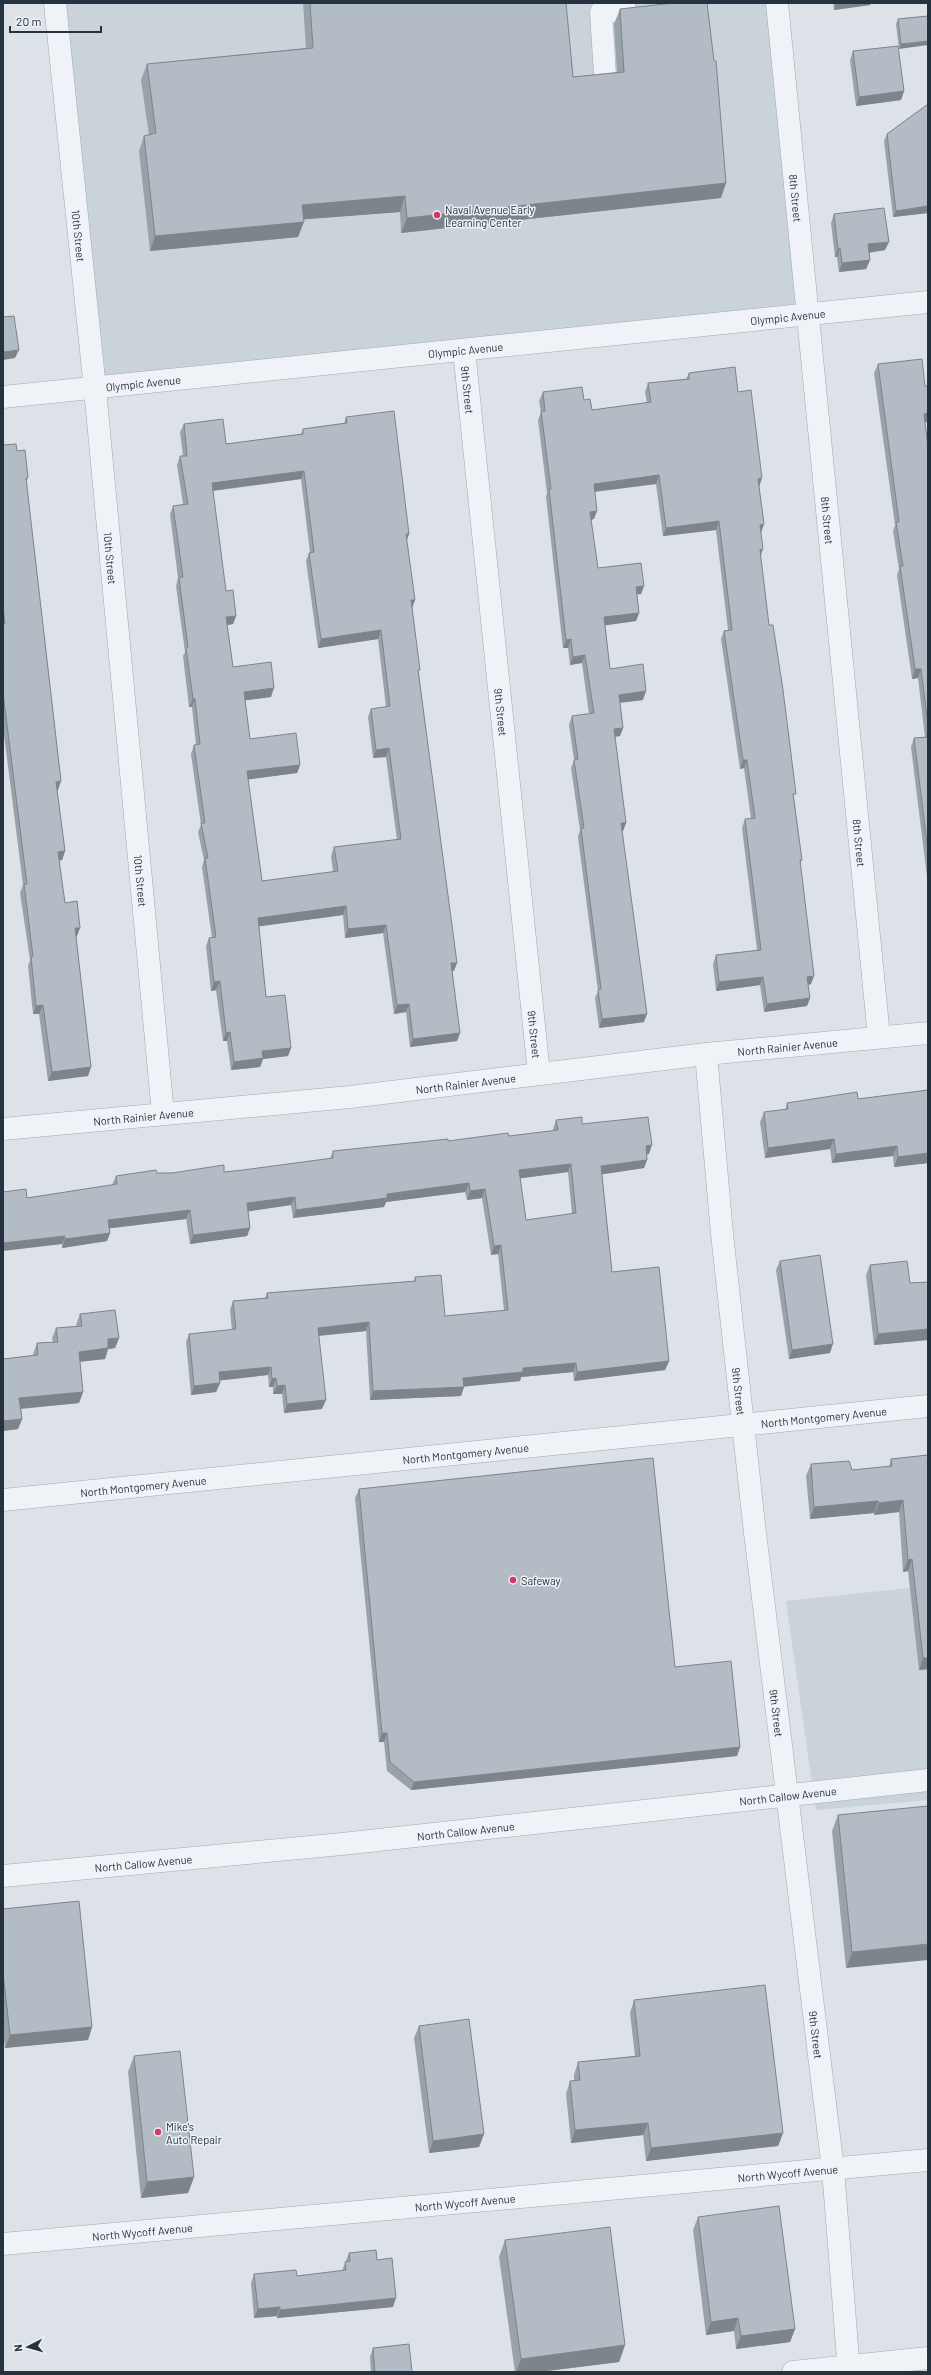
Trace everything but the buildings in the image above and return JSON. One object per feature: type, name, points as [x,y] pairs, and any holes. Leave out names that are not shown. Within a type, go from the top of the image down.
[{"type":"street","name":"10th Street","points":[[55,3],[95,388],[163,1114]]},
{"type":"street","points":[[605,75],[600,8],[624,10],[624,3]]},
{"type":"street","name":"8th Street","points":[[777,3],[879,1037]]},
{"type":"street","name":"Olympic Avenue","points":[[3,397],[928,302]]},
{"type":"street","name":"9th Street","points":[[464,350],[539,1074]]},
{"type":"street","name":"North Rainier Avenue","points":[[3,1129],[350,1096],[706,1054],[928,1033]]},
{"type":"street","name":"9th Street","points":[[706,1054],[722,1234],[743,1426],[833,2169],[848,2369]]},
{"type":"street","name":"North Montgomery Avenue","points":[[3,1500],[928,1406]]},
{"type":"street","name":"North Callow Avenue","points":[[3,1876],[350,1843],[928,1780]]},
{"type":"street","name":"North Wycoff Avenue","points":[[3,2244],[928,2160]]},
{"type":"street","points":[[793,2372],[848,2369],[928,2358]]},
{"type":"shaded area","name":"Naval Avenue Early Learning Center","points":[[55,3],[777,3],[808,314],[95,389]]},
{"type":"shaded area","points":[[928,1586],[928,1800],[816,1810],[786,1601]]},
{"type":"place","name":"Naval Avenue Early Learning Center","points":[[437,215]]},
{"type":"place","name":"Safeway","points":[[513,1580]]},
{"type":"place","name":"Mike's Auto Repair","points":[[158,2132]]}]
